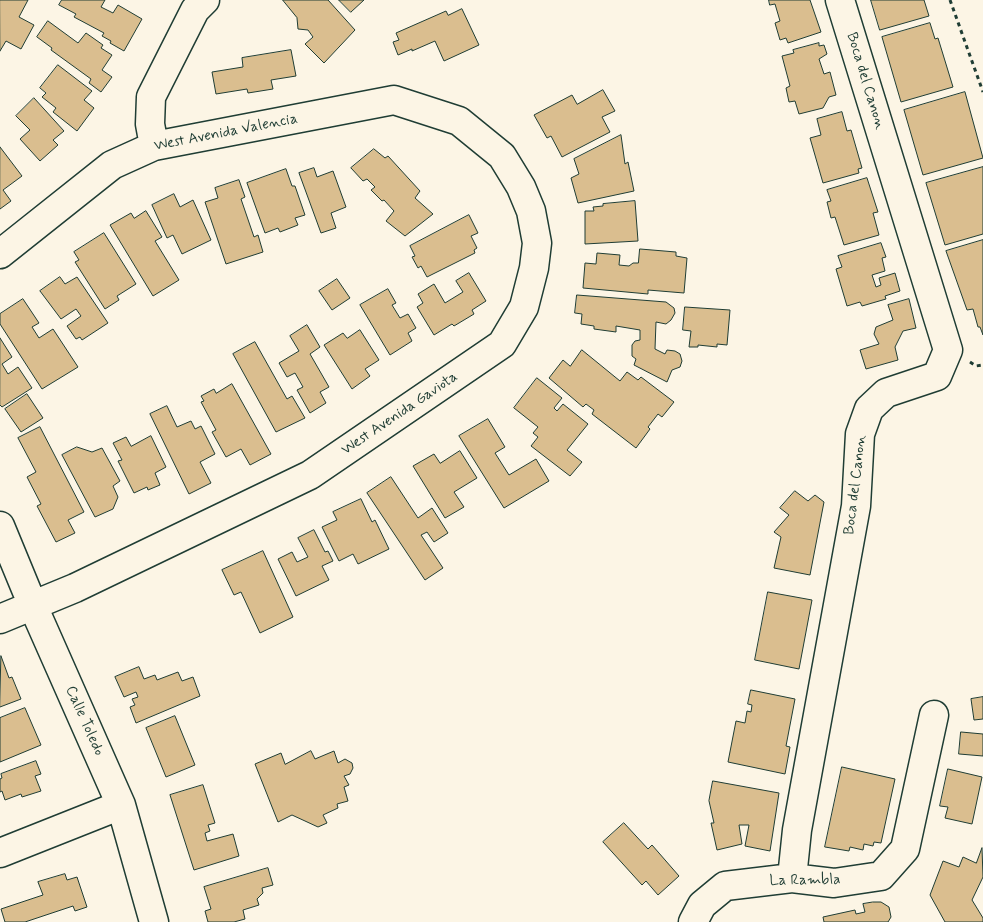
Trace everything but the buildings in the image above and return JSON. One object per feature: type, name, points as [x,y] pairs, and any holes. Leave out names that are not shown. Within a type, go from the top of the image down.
[{"type":"street","name":"Boca del Canon","points":[[792,878],[796,830],[856,506],[860,434],[869,409],[886,393],[937,376],[948,350],[840,0]]},
{"type":"street","points":[[154,146],[150,124],[151,97],[192,3]]},
{"type":"street","name":"West Avenida Valencia","points":[[0,254],[112,165],[154,146],[394,100]]},
{"type":"street","name":"West Avenida Gaviota","points":[[0,619],[33,606],[310,475],[502,344],[524,307],[534,268],[537,243],[532,210],[521,187],[502,156],[460,122],[394,100]]},
{"type":"street","name":"Calle Toledo","points":[[0,526],[33,606],[121,805],[154,922]]},
{"type":"street","name":"La Rambla","points":[[693,922],[702,905],[725,886],[792,878],[834,883],[881,876],[905,848],[934,716]]},
{"type":"street","points":[[0,853],[121,805]]},
{"type":"path","points":[[950,0],[983,92]]}]
